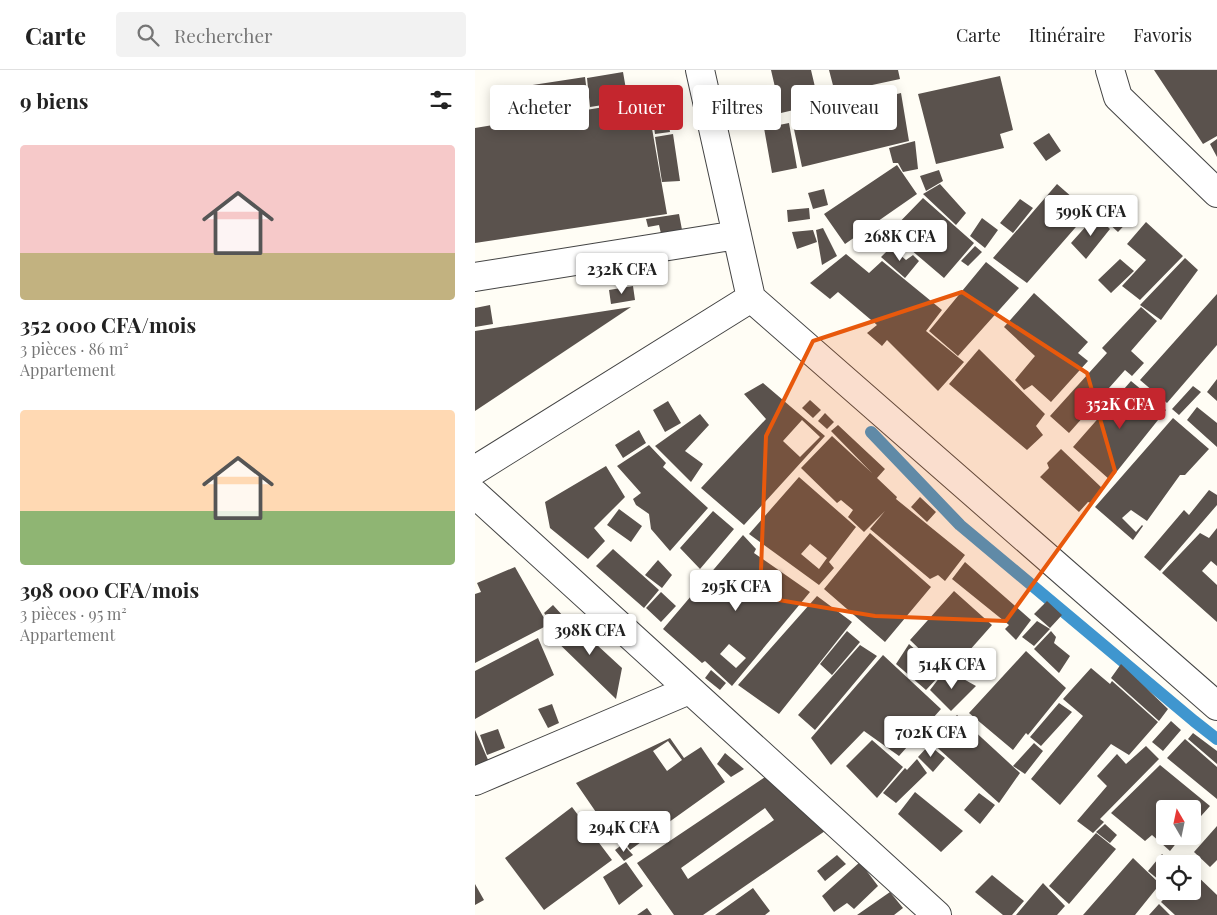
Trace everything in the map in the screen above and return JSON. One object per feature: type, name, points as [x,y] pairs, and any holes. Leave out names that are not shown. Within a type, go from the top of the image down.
[{"type":"street","points":[[700,70],[751,298],[1217,706]]},
{"type":"street","points":[[1110,70],[1119,97],[1217,193]]},
{"type":"street","points":[[475,277],[737,235]]},
{"type":"street","points":[[475,470],[751,298]]},
{"type":"street","points":[[475,494],[937,915]]},
{"type":"street","points":[[475,782],[689,690]]},
{"type":"highlighted area","points":[[962,292],[1087,373],[1115,471],[1006,621],[875,616],[760,597],[766,436],[813,341]]},
{"type":"building","points":[[771,70],[811,70],[815,85],[791,85],[791,111],[781,113],[781,85],[774,85]]},
{"type":"building","points":[[829,70],[898,70],[900,79],[872,85],[833,85]]},
{"type":"building","points":[[1154,70],[1217,70],[1217,136],[1203,144]]},
{"type":"building","points":[[623,72],[625,85],[599,85],[599,106],[590,107],[587,78]]},
{"type":"building","points":[[1000,76],[1013,130],[1000,134],[1004,148],[936,164],[918,94]]},
{"type":"building","points":[[585,77],[586,85],[532,85]]},
{"type":"building","points":[[901,93],[909,141],[802,167],[794,130],[897,130],[897,94]]},
{"type":"building","points":[[599,108],[599,130],[652,130],[667,214],[475,243],[475,128],[490,126],[490,130],[589,130],[589,109]]},
{"type":"building","points":[[789,123],[797,168],[772,173],[764,130],[781,130],[781,125]]},
{"type":"building","points":[[654,130],[670,130],[670,132],[655,134]]},
{"type":"building","points":[[1049,133],[1061,151],[1046,161],[1033,143]]},
{"type":"building","points":[[673,134],[680,181],[662,182],[655,137]]},
{"type":"building","points":[[1217,139],[1217,157],[1210,144]]},
{"type":"building","points":[[915,141],[918,169],[903,172],[898,163],[893,163],[889,148]]},
{"type":"building","points":[[897,165],[917,194],[845,244],[824,214]]},
{"type":"building","points":[[939,170],[943,181],[926,191],[920,176]]},
{"type":"building","points":[[940,184],[966,213],[956,225],[923,194]]},
{"type":"building","points":[[1057,184],[1089,212],[1027,283],[993,258]]},
{"type":"building","points":[[824,189],[828,205],[813,209],[808,193]]},
{"type":"building","points":[[1114,196],[1134,215],[1118,232],[1096,212]]},
{"type":"building","points":[[923,198],[974,243],[944,278],[890,232]]},
{"type":"building","points":[[1020,199],[1033,208],[1013,233],[1000,223]]},
{"type":"building","points":[[809,208],[810,219],[788,222],[787,210]]},
{"type":"building","points":[[679,214],[683,235],[662,238],[659,225],[648,227],[646,219]]},
{"type":"building","points":[[1096,215],[1110,229],[1086,259],[1071,243]]},
{"type":"building","points":[[982,218],[998,230],[985,248],[970,236]]},
{"type":"building","points":[[1146,222],[1183,256],[1140,300],[1122,286],[1146,260],[1127,244]]},
{"type":"building","points":[[823,228],[837,256],[822,265],[816,230]]},
{"type":"building","points":[[813,230],[817,242],[797,249],[792,232]]},
{"type":"building","points":[[975,246],[982,252],[968,266],[961,261]]},
{"type":"building","points":[[891,247],[906,260],[913,255],[919,261],[905,278],[881,257]]},
{"type":"building","points":[[846,254],[869,273],[882,261],[942,310],[926,331],[964,362],[938,391],[887,340],[882,346],[867,333],[877,325],[838,292],[830,299],[810,283]]},
{"type":"building","points":[[1185,258],[1198,270],[1161,320],[1140,305]]},
{"type":"building","points":[[1120,259],[1134,271],[1111,293],[1098,280]]},
{"type":"building","points":[[986,262],[1019,288],[958,356],[929,331]]},
{"type":"building","points":[[633,286],[635,300],[611,304],[609,290]]},
{"type":"building","points":[[1034,293],[1088,342],[1078,353],[1088,361],[1051,402],[1032,385],[1024,390],[1015,380],[1035,356],[1004,327]]},
{"type":"building","points":[[1217,294],[1217,345],[1167,403],[1140,380]]},
{"type":"building","points":[[490,305],[493,324],[475,327],[475,308]]},
{"type":"building","points":[[631,307],[475,411],[475,331]]},
{"type":"building","points":[[1141,307],[1157,321],[1131,351],[1144,363],[1132,376],[1125,370],[1069,433],[1050,416],[1107,353],[1102,348]]},
{"type":"building","points":[[979,349],[1045,414],[1036,426],[1043,435],[1027,450],[949,384]]},
{"type":"building","points":[[1217,379],[1217,401],[1207,392]]},
{"type":"building","points":[[1131,381],[1166,410],[1110,480],[1073,447]]},
{"type":"building","points":[[763,383],[825,436],[744,525],[701,488],[766,419],[744,394]],"holes":[[[802,420],[820,437],[800,457],[783,441]]]},
{"type":"building","points":[[1193,386],[1201,392],[1179,415],[1172,409]]},
{"type":"building","points":[[810,400],[821,410],[813,418],[802,408]]},
{"type":"building","points":[[668,401],[681,423],[665,432],[653,410]]},
{"type":"building","points":[[1197,407],[1217,423],[1217,447],[1187,420]]},
{"type":"building","points":[[825,413],[834,422],[827,429],[818,421]]},
{"type":"building","points":[[700,414],[709,425],[685,451],[703,464],[691,482],[655,446]]},
{"type":"building","points":[[1173,418],[1209,449],[1185,475],[1180,475],[1147,521],[1131,510],[1122,518],[1136,532],[1143,526],[1133,540],[1095,507]]},
{"type":"building","points":[[838,425],[885,469],[877,478],[897,497],[896,499],[965,555],[945,581],[938,575],[930,579],[870,529],[885,511],[864,532],[848,517],[853,510],[841,500],[837,503],[801,468],[832,436],[872,473],[831,431]]},
{"type":"building","points":[[639,430],[646,443],[623,458],[615,445]]},
{"type":"building","points":[[649,445],[666,463],[663,467],[708,508],[670,551],[651,529],[649,514],[636,505],[633,499],[641,493],[617,466]]},
{"type":"building","points":[[1061,449],[1102,488],[1091,503],[1088,502],[1079,512],[1040,477],[1049,468],[1047,463]]},
{"type":"building","points":[[606,466],[625,497],[594,528],[605,541],[588,559],[550,528],[545,502]]},
{"type":"building","points":[[799,477],[856,527],[829,562],[834,568],[819,585],[749,534]],"holes":[[[810,544],[827,558],[819,569],[801,554]]]},
{"type":"building","points":[[1209,490],[1217,495],[1217,505],[1160,571],[1144,557],[1184,510],[1189,515]]},
{"type":"building","points":[[920,497],[936,512],[927,522],[911,507]]},
{"type":"building","points":[[619,509],[642,526],[631,542],[607,525]]},
{"type":"building","points":[[713,511],[734,529],[700,569],[680,548]]},
{"type":"building","points":[[1217,528],[1217,566],[1211,561],[1202,571],[1217,585],[1217,622],[1162,573],[1200,533],[1209,538]]},
{"type":"building","points":[[870,533],[931,587],[885,642],[824,589]]},
{"type":"building","points":[[743,535],[756,549],[754,553],[810,592],[732,686],[705,661],[702,663],[663,629]],"holes":[[[729,644],[746,658],[736,668],[720,654]]]},
{"type":"building","points":[[613,549],[659,590],[644,608],[596,566]]},
{"type":"building","points":[[658,560],[672,575],[662,588],[645,575]]},
{"type":"building","points":[[965,562],[1031,620],[1016,640],[1005,629],[1009,625],[952,579]]},
{"type":"building","points":[[515,567],[548,625],[475,663],[475,594],[481,592],[477,583]]},
{"type":"building","points":[[954,591],[992,625],[953,669],[946,663],[939,668],[910,640]]},
{"type":"building","points":[[661,592],[676,606],[661,622],[646,608]]},
{"type":"building","points":[[817,596],[852,622],[779,714],[738,685]]},
{"type":"building","points":[[1047,601],[1062,615],[1050,628],[1034,614]]},
{"type":"building","points":[[553,605],[564,617],[555,625],[544,613]]},
{"type":"building","points":[[571,621],[622,668],[616,699],[549,634]]},
{"type":"building","points":[[1037,621],[1050,629],[1034,646],[1022,637]]},
{"type":"building","points":[[847,631],[860,642],[832,675],[820,664]]},
{"type":"building","points":[[1051,631],[1056,637],[1054,643],[1070,656],[1059,673],[1034,649]]},
{"type":"building","points":[[538,638],[554,675],[475,719],[475,671]]},
{"type":"building","points":[[909,644],[942,673],[926,690],[896,664]]},
{"type":"building","points":[[860,645],[877,656],[815,730],[798,715]]},
{"type":"building","points":[[1026,651],[1066,688],[1028,735],[1026,733],[1013,750],[969,713]]},
{"type":"building","points":[[883,655],[941,709],[899,756],[864,731],[831,765],[811,738]]},
{"type":"building","points":[[1121,664],[1168,709],[1159,721],[1111,678]]},
{"type":"building","points":[[1091,668],[1110,684],[1112,681],[1158,722],[1129,755],[1111,744],[1060,805],[1031,779],[1083,716],[1063,699]]},
{"type":"building","points":[[711,670],[726,683],[720,690],[705,678]]},
{"type":"building","points":[[951,672],[976,686],[951,711],[930,690],[943,673],[947,677]]},
{"type":"building","points":[[1059,703],[1072,712],[1041,746],[1030,737]]},
{"type":"building","points":[[552,704],[559,723],[548,728],[538,709]]},
{"type":"building","points":[[957,715],[1020,773],[999,803],[931,742]]},
{"type":"building","points":[[1171,721],[1181,730],[1163,751],[1152,742]]},
{"type":"building","points":[[498,729],[505,748],[487,755],[480,735]]},
{"type":"building","points":[[475,730],[489,762],[475,768]]},
{"type":"building","points":[[1193,733],[1217,751],[1217,764],[1188,739]]},
{"type":"building","points":[[670,738],[684,758],[701,747],[725,782],[630,850],[607,815],[600,818],[576,783]],"holes":[[[668,741],[682,760],[667,771],[653,751]]]},
{"type":"building","points":[[1185,739],[1217,767],[1217,799],[1167,758]]},
{"type":"building","points":[[872,740],[903,767],[877,798],[846,766]]},
{"type":"building","points":[[1034,743],[1043,751],[1025,774],[1013,766]]},
{"type":"building","points":[[929,745],[945,758],[933,772],[918,757]]},
{"type":"building","points":[[1146,746],[1159,759],[1100,819],[1104,822],[1093,833],[1077,821],[1107,786],[1097,776],[1117,754],[1126,764]]},
{"type":"building","points":[[725,753],[744,769],[731,777],[717,764]]},
{"type":"building","points":[[917,759],[927,773],[896,803],[883,793],[905,768],[907,770]]},
{"type":"building","points":[[1160,765],[1210,806],[1201,816],[1201,800],[1156,800],[1156,839],[1152,835],[1145,841],[1111,813]]},
{"type":"building","points":[[765,777],[825,831],[703,915],[674,915],[637,863]],"holes":[[[765,808],[774,820],[688,879],[681,868]]]},
{"type":"building","points":[[915,792],[963,831],[941,852],[898,814]]},
{"type":"building","points":[[979,793],[995,805],[980,824],[964,810]]},
{"type":"building","points":[[572,807],[612,860],[544,910],[505,858]]},
{"type":"building","points":[[607,821],[619,838],[611,843],[599,826]]},
{"type":"building","points":[[1105,824],[1117,835],[1110,843],[1096,832]]},
{"type":"building","points":[[1217,826],[1217,860],[1210,867],[1201,859],[1201,855],[1194,852]]},
{"type":"building","points":[[1096,833],[1116,849],[1069,904],[1049,886]]},
{"type":"building","points":[[623,844],[633,855],[624,861],[615,850]]},
{"type":"building","points":[[1163,845],[1175,845],[1170,851]]},
{"type":"building","points":[[837,855],[846,864],[825,881],[817,871]]},
{"type":"building","points":[[1133,858],[1156,880],[1156,889],[1135,915],[1083,915]]},
{"type":"building","points":[[1156,861],[1156,878],[1148,871]]},
{"type":"building","points":[[626,862],[643,886],[619,905],[603,877]]},
{"type":"building","points":[[860,862],[878,886],[854,909],[847,903],[834,912],[822,896]]},
{"type":"building","points":[[992,875],[1024,901],[1012,915],[1003,915],[975,892]]},
{"type":"building","points":[[1201,880],[1217,895],[1217,915],[1175,915],[1161,902],[1163,900],[1201,900]]},
{"type":"building","points":[[1043,883],[1065,906],[1057,915],[1016,915]]},
{"type":"building","points":[[475,884],[484,900],[475,905]]},
{"type":"building","points":[[753,888],[770,911],[765,915],[715,915]]},
{"type":"building","points":[[890,892],[903,908],[894,915],[857,915]]},
{"type":"building","points":[[1159,904],[1170,915],[1149,915]]},
{"type":"building","points":[[647,908],[652,915],[637,915]]},
{"type":"waterway","points":[[871,432],[960,525],[1217,739]]}]
